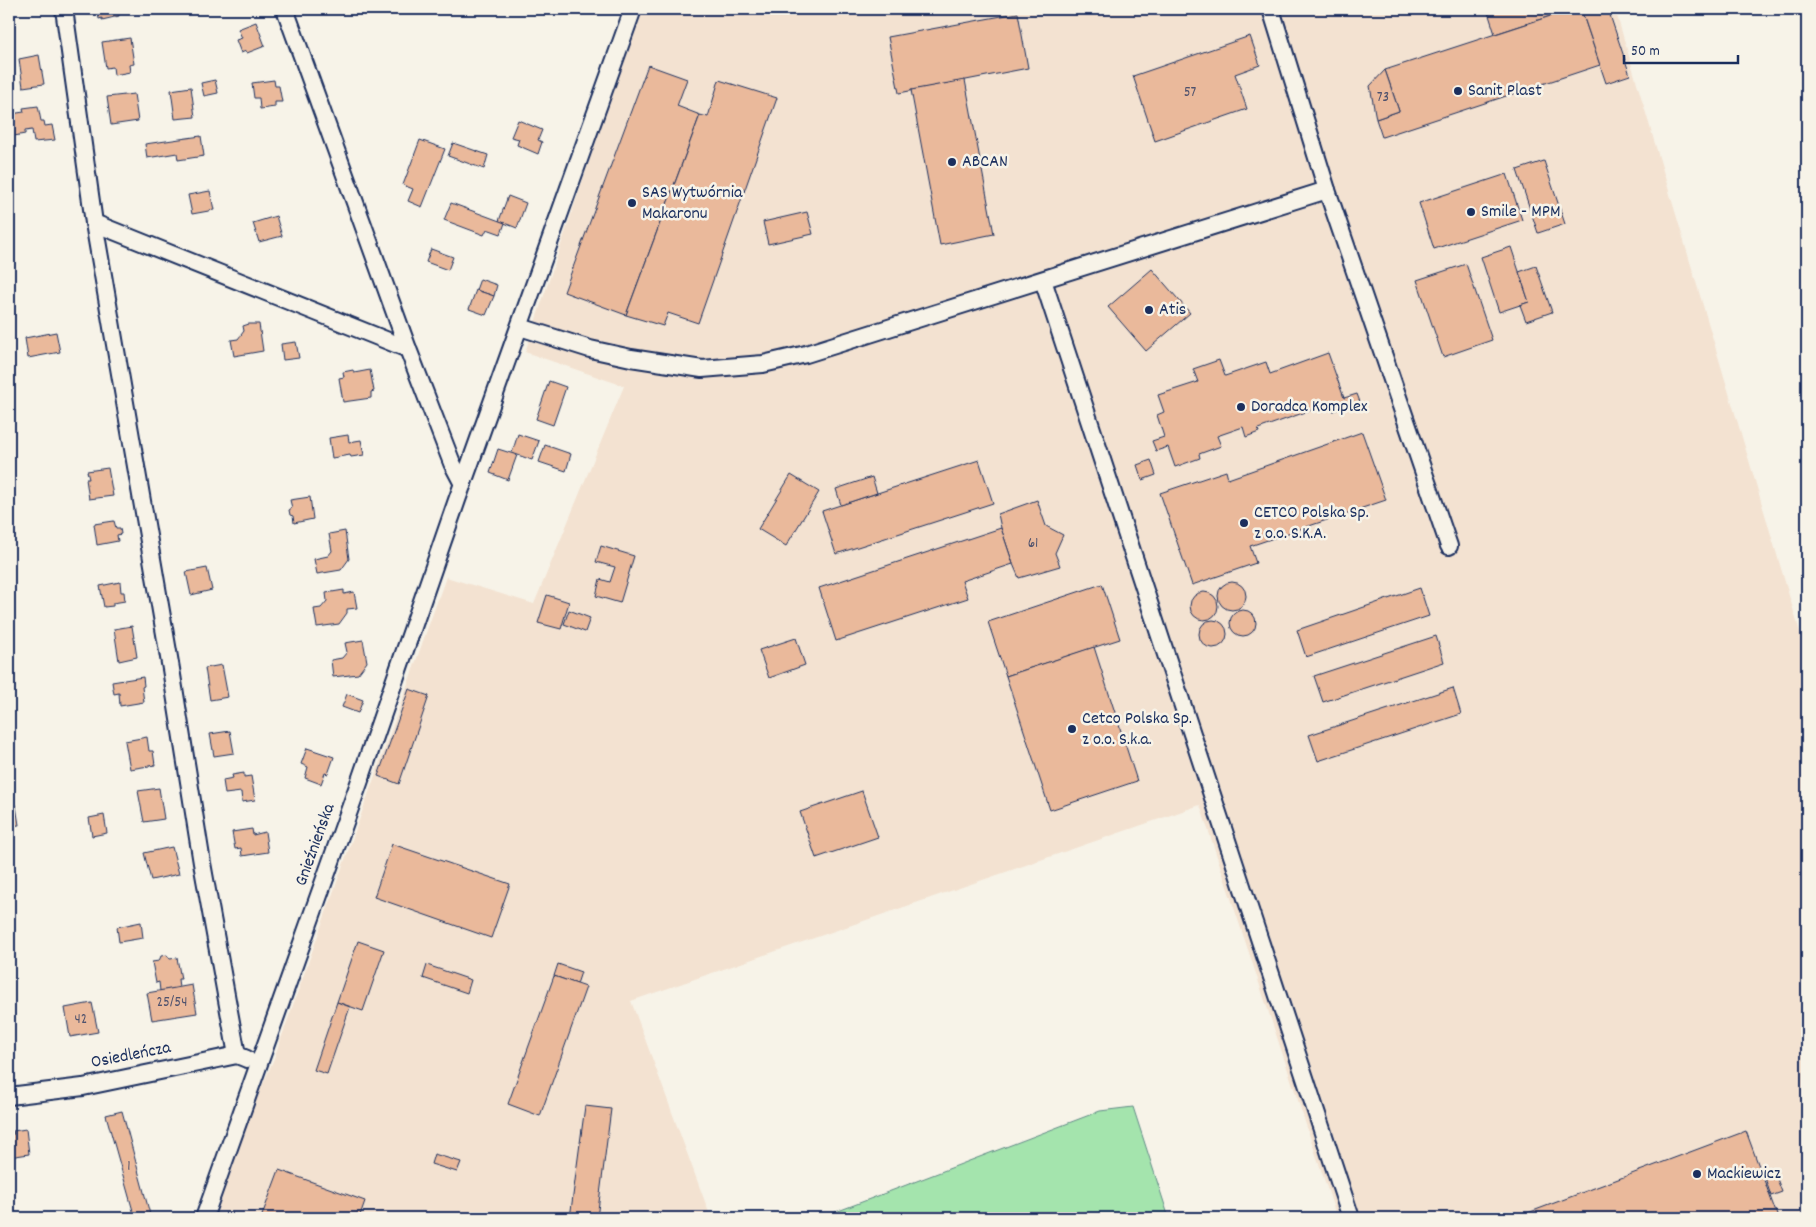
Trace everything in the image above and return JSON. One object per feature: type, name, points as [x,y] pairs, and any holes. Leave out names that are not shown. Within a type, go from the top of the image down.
[{"type":"street","points":[[64,9],[94,223],[202,863],[237,1055],[258,1064]]},
{"type":"street","points":[[285,9],[408,348],[452,463],[463,484]]},
{"type":"street","name":"Gnieźnieńska","points":[[204,1218],[633,9]]},
{"type":"street","points":[[1271,9],[1327,190],[1449,546]]},
{"type":"street","points":[[520,327],[582,347],[631,358],[702,369],[763,364],[806,354],[1327,190]]},
{"type":"street","points":[[94,223],[408,348]]},
{"type":"street","points":[[1043,280],[1351,1218]]},
{"type":"street","name":"Osiedleńcza","points":[[9,1096],[82,1087],[237,1055]]},
{"type":"shaded area","points":[[641,9],[1615,9],[1807,656],[1807,1218],[1337,1218],[1200,805],[631,1001],[711,1218],[213,1218],[245,1125],[273,1061],[446,577],[534,604],[624,386],[525,352]]},
{"type":"green space","points":[[1133,1107],[1169,1218],[820,1218],[1100,1111]]},
{"type":"building","points":[[97,9],[118,9],[119,16],[102,20],[102,18],[99,19]]},
{"type":"building","points":[[1487,9],[1572,9],[1495,34]]},
{"type":"building","name":"Sanit Plast","points":[[1572,9],[1581,9],[1600,65],[1382,137],[1376,119],[1399,111],[1385,70]]},
{"type":"building","points":[[1581,9],[1608,9],[1630,75],[1606,83]]},
{"type":"building","points":[[1018,13],[1028,68],[899,93],[888,37]]},
{"type":"building","points":[[256,22],[265,46],[247,53],[246,51],[241,53],[236,40],[242,38],[238,29]]},
{"type":"building","points":[[1250,36],[1260,65],[1235,74],[1247,109],[1155,141],[1133,76]]},
{"type":"building","points":[[130,38],[134,64],[129,65],[130,72],[114,75],[113,67],[106,68],[102,42]]},
{"type":"building","points":[[39,55],[44,84],[23,87],[19,59]]},
{"type":"building","name":"SAS Wytwórnia Makaronu","points":[[648,65],[687,79],[677,106],[700,115],[626,315],[564,292]]},
{"type":"building","points":[[1385,70],[1399,111],[1376,119],[1370,86]]},
{"type":"building","points":[[215,80],[218,93],[204,96],[201,83]]},
{"type":"building","points":[[274,80],[275,86],[279,86],[282,102],[275,102],[275,107],[260,109],[259,98],[254,98],[252,83]]},
{"type":"building","points":[[719,80],[777,98],[698,323],[668,313],[663,326],[626,315],[700,115],[708,117]]},
{"type":"building","name":"ABCAN","points":[[965,80],[994,234],[940,245],[911,90]]},
{"type":"building","points":[[191,87],[195,117],[175,119],[171,90]]},
{"type":"building","points":[[134,94],[138,121],[111,125],[107,97]]},
{"type":"building","points":[[38,106],[41,121],[44,121],[45,126],[52,125],[55,140],[34,142],[32,130],[25,131],[25,134],[14,136],[11,114],[24,112],[23,108]]},
{"type":"building","points":[[518,120],[542,130],[538,140],[542,142],[538,154],[517,145],[519,139],[511,137]]},
{"type":"building","points":[[201,136],[204,156],[178,160],[177,153],[147,158],[145,144]]},
{"type":"building","points":[[420,140],[445,149],[422,207],[408,201],[413,189],[403,185]]},
{"type":"building","points":[[453,143],[488,155],[484,169],[448,156]]},
{"type":"building","points":[[1544,161],[1565,224],[1538,233],[1517,170]]},
{"type":"building","name":"Smile - MPM","points":[[1507,174],[1522,220],[1434,249],[1419,203]]},
{"type":"building","points":[[210,191],[214,210],[192,214],[188,195]]},
{"type":"building","points":[[508,196],[526,203],[517,228],[499,221]]},
{"type":"building","points":[[451,203],[505,223],[501,234],[487,229],[484,235],[444,220]]},
{"type":"building","points":[[807,212],[813,234],[768,244],[763,222]]},
{"type":"building","points":[[276,216],[282,236],[259,242],[253,223]]},
{"type":"building","points":[[1511,247],[1529,302],[1499,312],[1481,257]]},
{"type":"building","points":[[431,249],[453,257],[448,270],[426,262]]},
{"type":"building","points":[[1466,264],[1492,340],[1443,357],[1417,280]]},
{"type":"building","points":[[1536,266],[1552,312],[1526,321],[1520,305],[1529,302],[1519,272]]},
{"type":"building","name":"Atis","points":[[1152,269],[1190,313],[1146,351],[1108,307]]},
{"type":"building","points":[[480,279],[497,285],[494,296],[476,290]]},
{"type":"building","points":[[476,290],[494,296],[486,315],[469,309]]},
{"type":"building","points":[[259,324],[263,351],[234,356],[231,340],[238,339],[244,331],[243,326]]},
{"type":"building","points":[[56,332],[60,352],[28,358],[25,338]]},
{"type":"building","points":[[296,342],[299,358],[283,360],[281,344]]},
{"type":"building","name":"Doradca Komplex","points":[[1328,353],[1344,398],[1357,394],[1360,402],[1333,411],[1331,403],[1258,429],[1259,432],[1246,437],[1243,427],[1217,436],[1221,446],[1199,454],[1200,458],[1175,467],[1168,447],[1156,451],[1152,441],[1164,437],[1157,415],[1164,412],[1158,395],[1198,382],[1193,369],[1219,360],[1225,376],[1266,362],[1270,374]]},
{"type":"building","points":[[353,370],[354,373],[370,370],[374,391],[371,392],[371,398],[343,402],[339,378],[344,377],[343,372]]},
{"type":"building","points":[[549,381],[566,387],[553,425],[536,419]]},
{"type":"building","name":"CETCO Polska Sp. z o.o. S.K.A.","points":[[1362,432],[1386,500],[1250,546],[1256,563],[1192,585],[1160,493],[1226,471],[1228,479]]},
{"type":"building","points":[[518,434],[539,441],[532,460],[512,453]]},
{"type":"building","points":[[348,435],[349,442],[361,440],[364,455],[332,458],[329,438]]},
{"type":"building","points":[[545,445],[571,454],[566,471],[539,462]]},
{"type":"building","points":[[498,449],[517,455],[508,480],[490,473]]},
{"type":"building","points":[[979,460],[993,503],[836,554],[822,511]]},
{"type":"building","points":[[1151,460],[1156,475],[1142,480],[1137,465]]},
{"type":"building","points":[[108,468],[113,496],[89,499],[86,479],[89,479],[87,471]]},
{"type":"building","points":[[791,475],[819,492],[786,546],[758,529]]},
{"type":"building","points":[[872,477],[877,493],[841,505],[836,489]]},
{"type":"building","points":[[310,497],[313,519],[294,523],[293,516],[290,515],[289,510],[292,508],[290,500]]},
{"type":"building","points":[[1037,500],[1046,526],[1063,535],[1055,553],[1060,566],[1019,578],[1001,528],[998,514]]},
{"type":"building","points":[[114,521],[116,528],[120,528],[121,534],[117,535],[118,541],[97,545],[94,524]]},
{"type":"building","points":[[1001,528],[1013,564],[962,581],[968,598],[836,641],[819,588]]},
{"type":"building","points":[[345,531],[349,559],[341,570],[317,574],[314,559],[328,556],[332,551],[329,534]]},
{"type":"building","points":[[601,546],[634,556],[620,603],[596,596],[600,579],[610,582],[615,567],[596,562]]},
{"type":"building","points":[[207,568],[212,590],[191,595],[186,572]]},
{"type":"building","points":[[120,582],[121,592],[124,592],[125,601],[113,603],[113,606],[104,607],[100,586]]},
{"type":"building","points":[[1232,582],[1242,586],[1246,596],[1242,606],[1232,610],[1222,606],[1218,596],[1222,586]]},
{"type":"building","points":[[1102,584],[1120,639],[1006,676],[988,622]]},
{"type":"building","points":[[1420,588],[1429,616],[1306,657],[1297,630]]},
{"type":"building","points":[[344,590],[344,594],[354,592],[357,608],[347,609],[347,613],[339,624],[317,627],[314,609],[321,608],[327,601],[326,593]]},
{"type":"building","points":[[1204,592],[1214,596],[1218,606],[1214,616],[1204,620],[1194,616],[1190,606],[1194,596]]},
{"type":"building","points":[[547,595],[569,602],[561,629],[538,623]]},
{"type":"building","points":[[569,610],[590,618],[585,632],[564,624]]},
{"type":"building","points":[[1243,610],[1253,613],[1256,623],[1253,633],[1243,636],[1233,633],[1230,623],[1233,613]]},
{"type":"building","points":[[1213,620],[1223,624],[1227,634],[1223,644],[1213,648],[1203,644],[1199,634],[1203,624]]},
{"type":"building","points":[[132,626],[137,657],[119,661],[114,629]]},
{"type":"building","points":[[1436,636],[1444,662],[1323,702],[1314,676]]},
{"type":"building","points":[[796,638],[805,665],[769,678],[759,650]]},
{"type":"building","points":[[363,640],[367,662],[358,674],[333,677],[331,660],[342,658],[347,652],[345,643]]},
{"type":"building","name":"Cetco Polska Sp. z o.o. S.k.a.","points":[[1094,647],[1137,781],[1050,810],[1006,676]]},
{"type":"building","points":[[222,665],[228,697],[210,700],[205,668]]},
{"type":"building","points":[[143,677],[144,702],[120,706],[119,693],[114,694],[112,682]]},
{"type":"building","points":[[1453,688],[1461,714],[1318,761],[1309,735]]},
{"type":"building","points":[[409,689],[429,696],[399,784],[378,776]]},
{"type":"building","points":[[347,694],[363,700],[358,713],[342,707]]},
{"type":"building","points":[[230,731],[234,753],[214,756],[210,734]]},
{"type":"building","points":[[147,737],[149,751],[153,751],[155,765],[130,769],[125,741]]},
{"type":"building","points":[[307,748],[334,757],[328,774],[325,773],[321,784],[305,778],[308,767],[301,764]]},
{"type":"building","points":[[244,773],[244,777],[251,776],[255,800],[242,802],[241,792],[225,794],[223,780],[233,778],[232,775]]},
{"type":"building","points":[[159,788],[164,819],[144,822],[138,791]]},
{"type":"building","points":[[862,791],[878,837],[816,858],[800,812]]},
{"type":"building","points":[[9,801],[12,801],[16,806],[19,825],[9,826]]},
{"type":"building","points":[[104,815],[107,833],[92,836],[89,818]]},
{"type":"building","points":[[252,829],[253,835],[265,832],[268,852],[242,856],[241,848],[235,849],[232,832]]},
{"type":"building","points":[[392,844],[510,884],[491,938],[374,897]]},
{"type":"building","points":[[172,847],[179,874],[151,880],[144,853]]},
{"type":"building","points":[[141,922],[143,938],[119,942],[117,927]]},
{"type":"building","points":[[358,941],[384,950],[363,1011],[337,1002]]},
{"type":"building","points":[[167,955],[170,959],[177,958],[181,979],[178,979],[179,988],[160,991],[159,982],[156,983],[152,962],[159,961],[161,956]]},
{"type":"building","points":[[558,964],[581,972],[577,984],[554,976]]},
{"type":"building","points":[[427,965],[471,980],[467,993],[423,978]]},
{"type":"building","points":[[554,976],[586,987],[540,1116],[508,1104]]},
{"type":"building","points":[[192,985],[197,1013],[152,1020],[147,993]]},
{"type":"building","points":[[337,1002],[350,1007],[327,1074],[314,1070]]},
{"type":"building","points":[[92,1003],[98,1032],[70,1037],[65,1008]]},
{"type":"building","points":[[585,1106],[611,1109],[597,1218],[570,1218]]},
{"type":"building","points":[[122,1111],[151,1218],[135,1218],[106,1115]]},
{"type":"building","points":[[26,1129],[29,1154],[9,1157],[9,1134],[14,1134],[13,1131]]},
{"type":"building","name":"Mackiewicz","points":[[1746,1131],[1778,1218],[1517,1217]]},
{"type":"building","points":[[434,1154],[461,1162],[457,1172],[431,1164]]},
{"type":"building","points":[[279,1170],[365,1201],[359,1218],[261,1218]]},
{"type":"building","points":[[1774,1171],[1782,1192],[1771,1196],[1764,1175]]},
{"type":"building","points":[[9,1195],[12,1215],[9,1216]]},
{"type":"place","name":"Sanit Plast","points":[[1458,91]]},
{"type":"place","name":"ABCAN","points":[[952,162]]},
{"type":"place","name":"SAS Wytwórnia Makaronu","points":[[632,203]]},
{"type":"place","name":"Smile - MPM","points":[[1471,212]]},
{"type":"place","name":"Atis","points":[[1149,310]]},
{"type":"place","name":"Doradca Komplex","points":[[1241,407]]},
{"type":"place","name":"CETCO Polska Sp. z o.o. S.K.A.","points":[[1244,523]]},
{"type":"place","name":"Cetco Polska Sp. z o.o. S.k.a.","points":[[1072,729]]},
{"type":"place","name":"Mackiewicz","points":[[1697,1174]]}]
